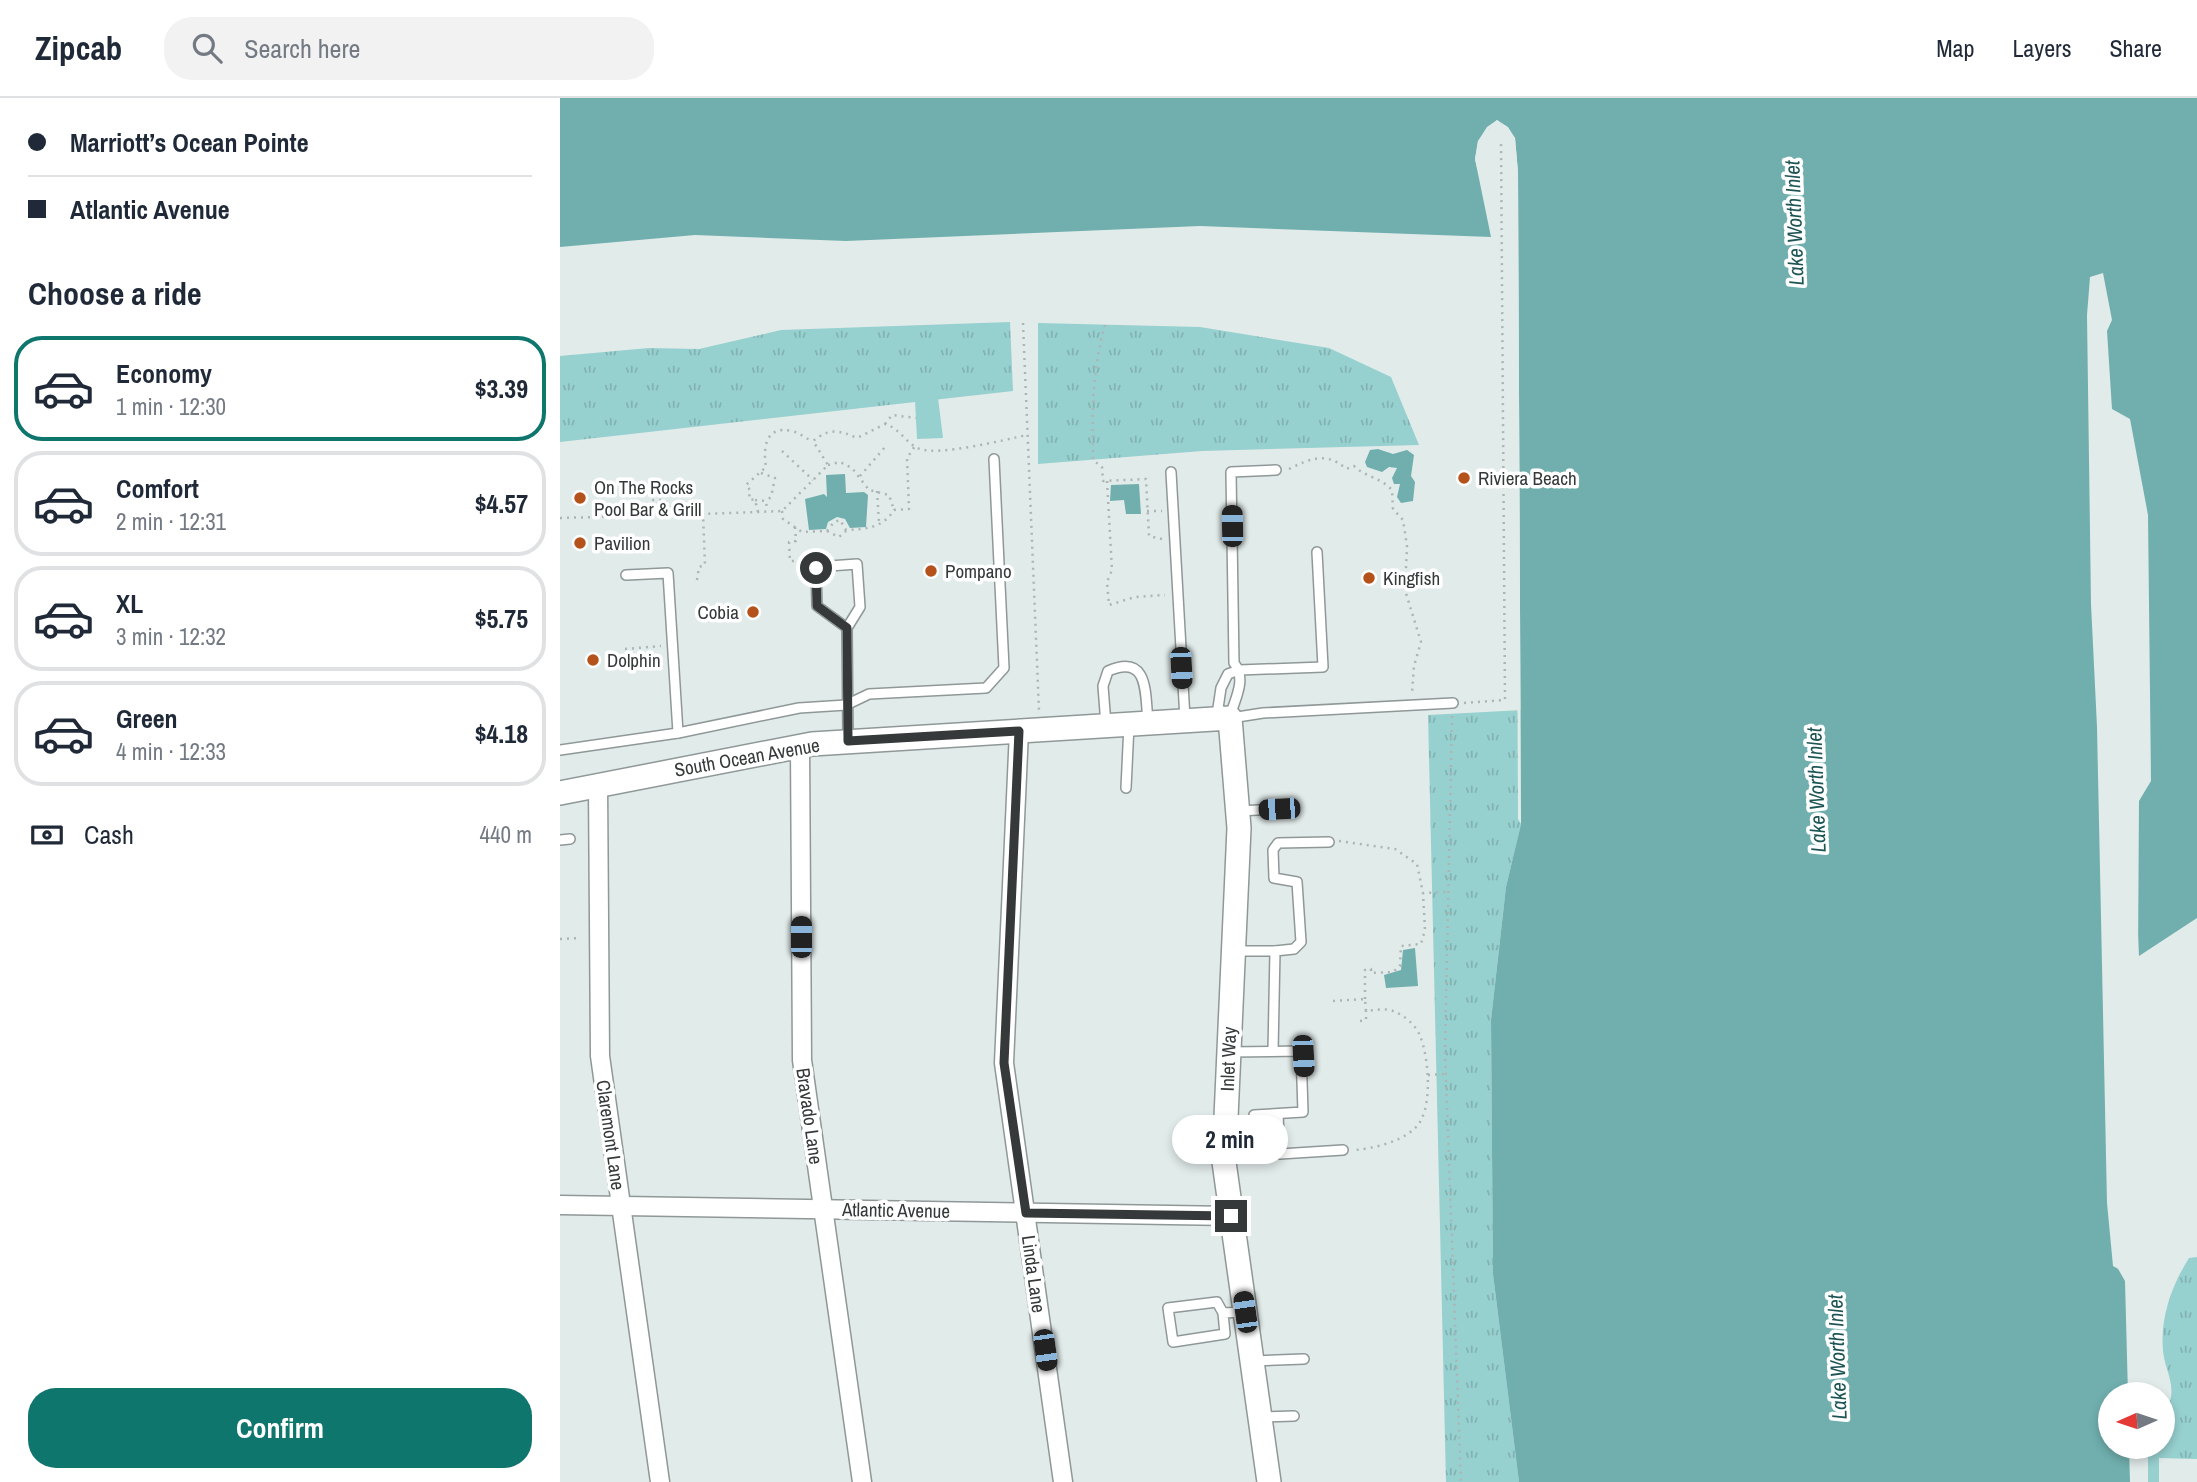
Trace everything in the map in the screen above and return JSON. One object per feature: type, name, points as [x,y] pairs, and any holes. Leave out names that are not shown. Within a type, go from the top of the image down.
[{"type":"street","name":"South Ocean Avenue","points":[[560,793],[800,746],[1230,718]]},
{"type":"street","name":"Inlet Way","points":[[1230,718],[1238,811],[1224,1162],[1231,1216],[1234,1312],[1252,1362],[1269,1482]]},
{"type":"street","name":"Linda Lane","points":[[1019,731],[1004,1063],[1063,1482]]},
{"type":"street","name":"Bravado Lane","points":[[800,746],[802,1060],[862,1482]]},
{"type":"street","name":"Claremont Lane","points":[[598,785],[600,1056],[660,1482]]},
{"type":"street","name":"Atlantic Avenue","points":[[560,1205],[1231,1216]]},
{"type":"lane","points":[[560,750],[678,733],[799,708],[846,705],[869,694],[986,688],[1004,668],[994,459]]},
{"type":"lane","points":[[1230,718],[1241,681],[1239,670],[1234,663],[1231,472],[1276,470]]},
{"type":"lane","points":[[1171,472],[1185,721]]},
{"type":"lane","points":[[1317,552],[1323,667],[1239,670],[1228,674],[1221,688],[1218,708],[1230,718],[1263,713],[1453,703]]},
{"type":"lane","points":[[847,628],[817,606],[816,568],[857,564],[860,607],[847,628],[848,741]]},
{"type":"lane","points":[[626,575],[667,573],[678,733]]},
{"type":"lane","points":[[1126,788],[1127,725],[1144,678],[1132,667],[1124,664],[1108,671],[1103,686],[1127,725]]},
{"type":"lane","points":[[1238,811],[1279,809]]},
{"type":"lane","points":[[1233,951],[1294,949],[1301,942],[1297,882],[1274,878],[1275,845],[1329,842]]},
{"type":"lane","points":[[1273,1051],[1275,951]]},
{"type":"lane","points":[[1229,1052],[1297,1049],[1303,1056],[1305,1110],[1299,1114],[1254,1115]]},
{"type":"lane","points":[[1278,1115],[1280,1153],[1343,1150]]},
{"type":"lane","points":[[1217,1302],[1234,1312],[1225,1334],[1172,1342],[1168,1308],[1217,1302]]},
{"type":"lane","points":[[1252,1362],[1304,1359]]},
{"type":"lane","points":[[1260,1417],[1294,1416]]},
{"type":"path","points":[[1461,1482],[1445,1074],[1453,703],[1505,700],[1501,143]]},
{"type":"path","points":[[1023,323],[1039,714]]},
{"type":"path","points":[[1105,325],[1097,352],[1091,404],[1093,460],[1102,467],[1103,481],[1146,479],[1149,536],[1154,539]]},
{"type":"path","points":[[813,441],[824,432],[840,430],[857,438],[885,424],[892,415],[916,418]]},
{"type":"path","points":[[885,424],[894,427],[915,446],[937,451],[1027,435]]},
{"type":"path","points":[[758,472],[775,478],[771,497],[766,501],[749,499],[750,490],[746,485],[758,472],[766,467],[763,451],[772,435],[793,431],[813,441],[828,465]]},
{"type":"path","points":[[860,476],[886,446]]},
{"type":"path","points":[[894,510],[909,509],[908,458],[915,446]]},
{"type":"path","points":[[782,451],[813,480]]},
{"type":"path","points":[[1276,470],[1289,469],[1314,457],[1328,458],[1346,469],[1354,466],[1360,472],[1372,475],[1392,490],[1393,509],[1403,520],[1407,546],[1405,590],[1421,642],[1414,666],[1412,693]]},
{"type":"path","points":[[560,518],[634,516],[653,500],[665,500],[678,515],[782,511],[828,465],[845,463],[860,476],[869,490],[877,491],[893,500],[894,510],[888,520],[869,528],[846,530],[839,537],[828,531],[802,532],[783,519],[782,511]]},
{"type":"path","points":[[1107,481],[1112,570],[1107,582],[1109,605],[1135,597],[1158,595]]},
{"type":"path","points":[[877,491],[879,524]]},
{"type":"path","points":[[755,500],[758,512]]},
{"type":"path","points":[[766,501],[768,511]]},
{"type":"path","points":[[697,580],[699,567],[705,565],[703,514]]},
{"type":"path","points":[[828,531],[834,522],[841,520],[846,530]]},
{"type":"path","points":[[795,527],[796,541],[789,542],[790,561],[796,561]]},
{"type":"path","points":[[625,649],[672,645]]},
{"type":"path","points":[[1329,842],[1346,840],[1403,853],[1417,864],[1423,893],[1425,930],[1421,944],[1401,946],[1401,962],[1396,971],[1371,973],[1371,969],[1365,970],[1366,1020],[1360,1021]]},
{"type":"path","points":[[1423,893],[1448,892]]},
{"type":"path","points":[[560,939],[599,937]]},
{"type":"path","points":[[1333,1001],[1365,999]]},
{"type":"path","points":[[1343,1150],[1371,1147],[1399,1138],[1416,1128],[1426,1101],[1428,1075],[1419,1034],[1410,1021],[1389,1010],[1366,1011]]},
{"type":"path","points":[[1428,1075],[1445,1074]]},
{"type":"green space","points":[[1010,322],[1013,391],[560,442],[560,356],[649,348],[699,349],[781,330]]},
{"type":"green space","points":[[1038,323],[1200,327],[1329,348],[1391,377],[1419,445],[1202,451],[1038,464]]},
{"type":"green space","points":[[938,398],[943,438],[917,439],[915,400]]},
{"type":"green space","points":[[1523,710],[1521,824],[1506,887],[1491,1020],[1493,1274],[1519,1482],[1446,1482],[1428,715]]},
{"type":"green space","points":[[2197,1257],[2197,1459],[2175,1458],[2175,1382],[2170,1382],[2163,1351],[2165,1314],[2173,1290],[2189,1258]]},
{"type":"green space","points":[[2148,1460],[2159,1460],[2159,1482],[2148,1482]]},
{"type":"water","name":"Lake Worth Inlet","points":[[560,98],[2197,98],[2197,918],[2139,956],[2132,802],[2130,494],[2122,423],[2098,420],[2100,737],[2106,949],[2117,1267],[2125,1281],[2128,1382],[2098,1382],[2098,1460],[2129,1460],[2130,1482],[1519,1482],[1493,1274],[1491,1020],[1506,887],[1521,824],[1518,172],[1515,138],[1497,120],[1478,141],[1475,159],[1491,237],[1200,226],[846,241],[695,235],[560,247]]},
{"type":"water","points":[[1378,449],[1393,454],[1407,450],[1414,455],[1411,476],[1415,482],[1413,501],[1401,503],[1397,497],[1400,484],[1394,484],[1392,478],[1397,468],[1389,467],[1382,472],[1367,467],[1365,462],[1370,450]]},
{"type":"water","points":[[845,474],[846,493],[864,492],[868,495],[866,527],[850,528],[845,519],[837,517],[828,522],[826,529],[809,530],[805,499],[824,494],[827,497],[826,475]]},
{"type":"water","points":[[1139,484],[1141,514],[1126,514],[1124,500],[1110,501],[1111,485]]},
{"type":"water","points":[[1415,948],[1418,986],[1386,988],[1384,975],[1401,970],[1403,950]]},
{"type":"pier","points":[[1497,120],[1508,127],[1515,138],[1518,172],[1521,824],[1518,819],[1515,172],[1511,139],[1501,124],[1497,123],[1489,129],[1479,150],[1494,239],[1475,159],[1478,141],[1487,127]]},
{"type":"pier","points":[[2103,273],[2112,320],[2107,331],[2112,409],[2130,419],[2148,515],[2151,781],[2139,801],[2138,959],[2128,802],[2127,494],[2119,426],[2101,424],[2100,635],[2109,694],[2106,885],[2122,1271],[2113,1266],[2107,1203],[2097,727],[2091,604],[2087,315],[2090,277]]},
{"type":"place","name":"Riviera Beach","points":[[1464,478]]},
{"type":"place","name":"On The Rocks Pool Bar & Grill","points":[[580,498]]},
{"type":"place","name":"Pavilion","points":[[580,543]]},
{"type":"place","name":"Pompano","points":[[931,571]]},
{"type":"place","name":"Kingfish","points":[[1369,578]]},
{"type":"place","name":"Cobia","points":[[753,612]]},
{"type":"place","name":"Dolphin","points":[[593,660]]},
{"type":"route","points":[[816,568],[817,606],[847,628],[848,741],[1019,731],[1004,1063],[1026,1213],[1231,1216]]}]
